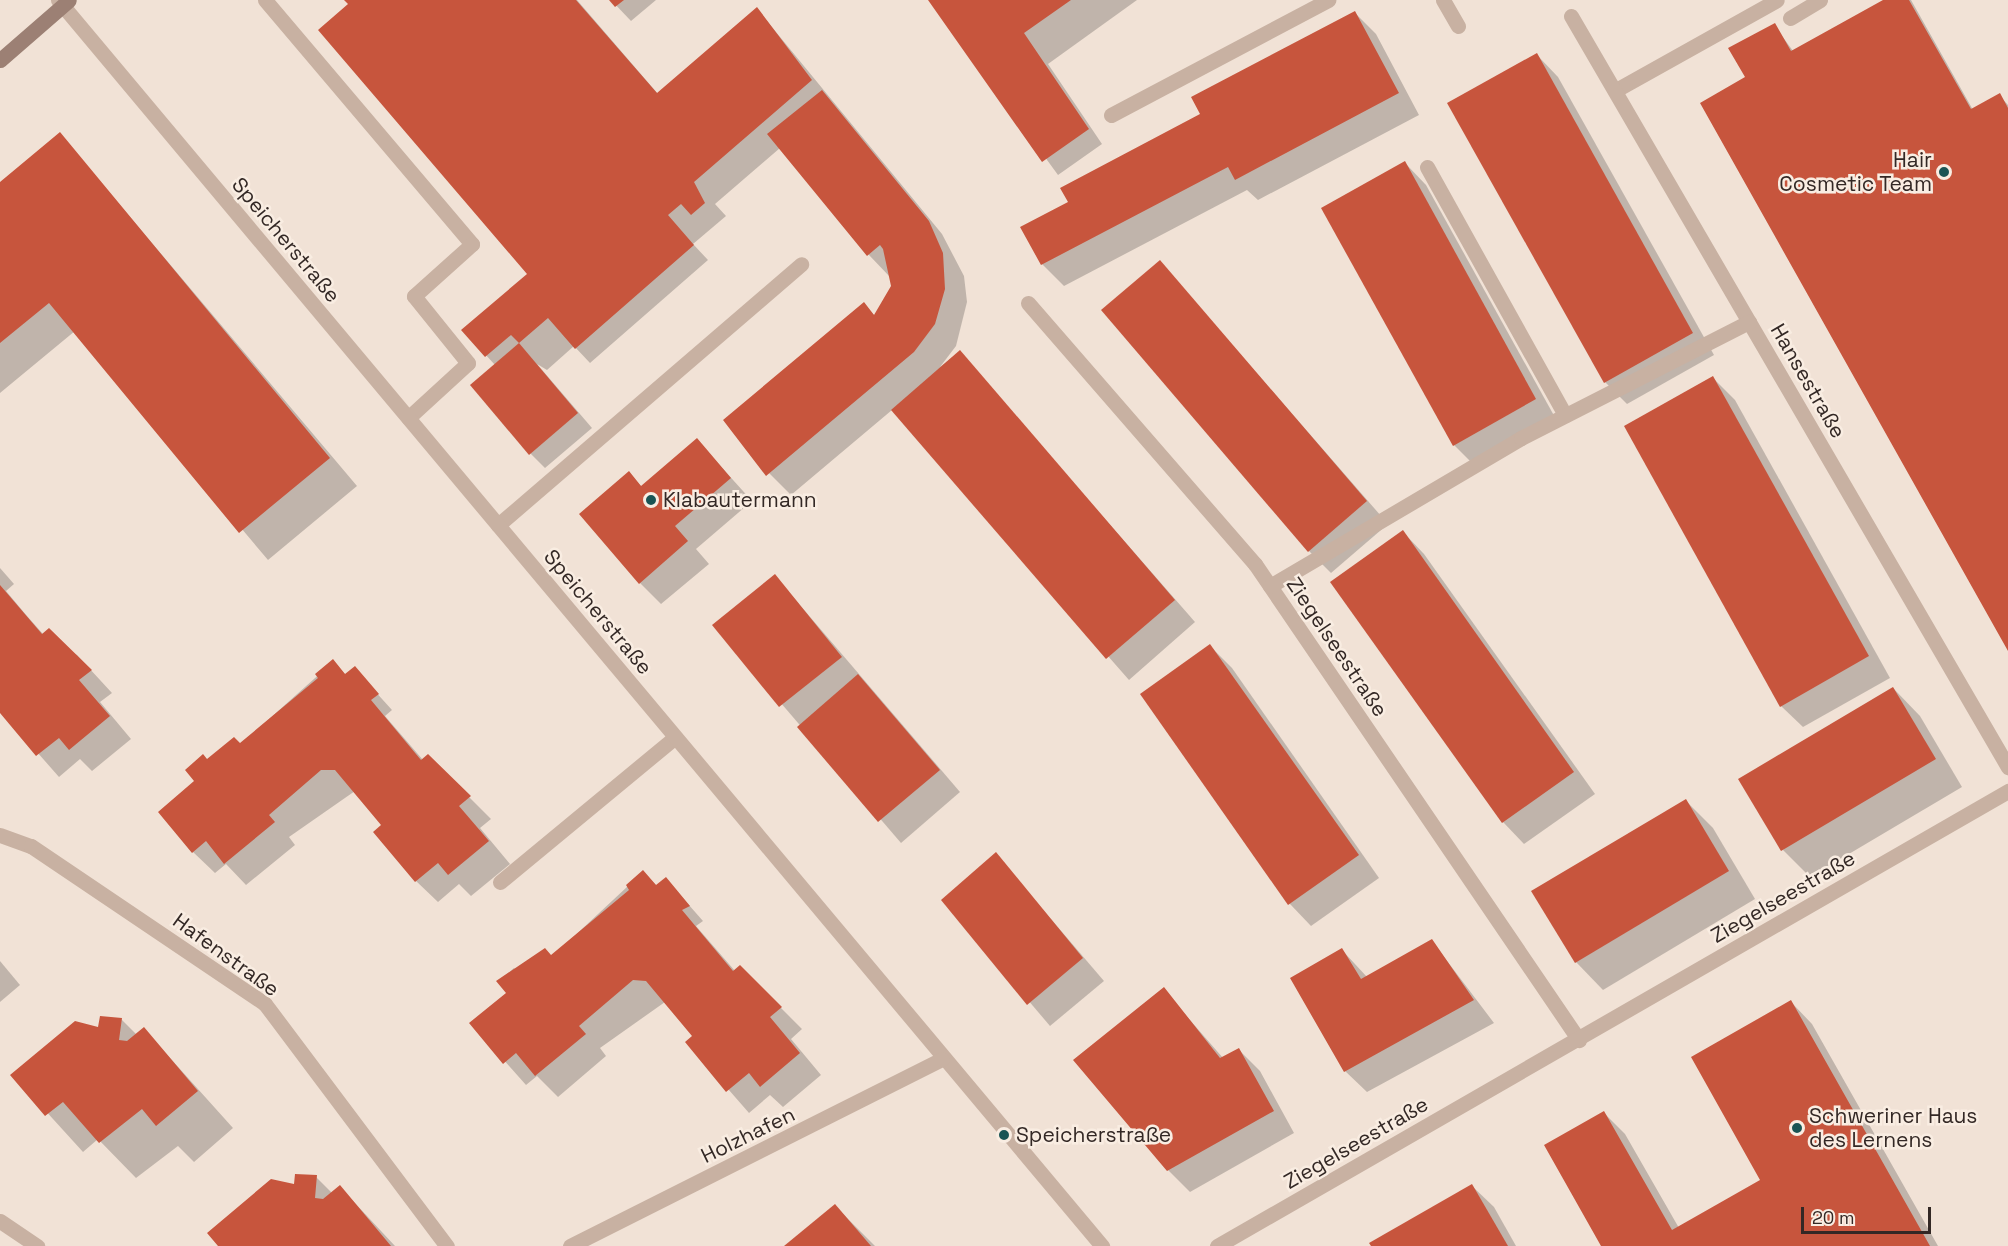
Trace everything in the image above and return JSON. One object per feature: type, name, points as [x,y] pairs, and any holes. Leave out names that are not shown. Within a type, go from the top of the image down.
[{"type":"street","points":[[265,0],[472,244],[414,296],[468,363],[408,418]]},
{"type":"street","points":[[1111,115],[1328,0]]},
{"type":"street","points":[[1443,0],[1458,26]]},
{"type":"street","points":[[1616,90],[1777,0]]},
{"type":"street","points":[[1790,18],[1820,0]]},
{"type":"street","points":[[0,60],[63,2]]},
{"type":"street","name":"Speicherstraße","points":[[63,2],[942,1059],[1102,1246]]},
{"type":"street","name":"Hansestraße","points":[[1571,16],[2008,767]]},
{"type":"street","points":[[1427,167],[1565,415]]},
{"type":"street","points":[[498,525],[801,264]]},
{"type":"street","name":"Ziegelseestraße","points":[[1028,303],[1270,586],[1579,1040]]},
{"type":"street","points":[[1270,586],[1565,415],[1749,322]]},
{"type":"street","points":[[500,882],[674,738]]},
{"type":"street","name":"Ziegelseestraße","points":[[1217,1246],[1579,1040],[2008,791]]},
{"type":"street","name":"Hafenstraße","points":[[0,835],[31,846],[265,1004],[447,1246]]},
{"type":"street","name":"Holzhafen","points":[[570,1246],[942,1059]]},
{"type":"street","points":[[0,1221],[37,1246]]},
{"type":"building","points":[[344,0],[576,0],[657,93],[757,7],[812,80],[694,182],[705,203],[691,215],[681,204],[668,215],[694,245],[575,349],[548,318],[519,343],[511,335],[485,357],[461,330],[527,274],[318,30],[348,4]]},
{"type":"building","points":[[609,0],[624,0],[615,7]]},
{"type":"building","points":[[928,0],[1071,0],[1024,33],[1089,129],[1042,162]]},
{"type":"building","points":[[1883,0],[1909,0],[1971,109],[2000,93],[2008,108],[2008,651],[1700,103],[1745,77],[1728,48],[1775,23],[1791,51]]},
{"type":"building","points":[[1355,11],[1399,93],[1235,180],[1228,167],[1041,265],[1020,227],[1068,202],[1060,188],[1200,114],[1191,97]]},
{"type":"building","points":[[1537,53],[1693,333],[1604,383],[1447,103]]},
{"type":"building","points":[[822,90],[929,221],[943,253],[945,289],[935,324],[914,352],[766,476],[723,420],[864,302],[874,315],[891,286],[883,249],[880,245],[867,256],[767,134]]},
{"type":"building","points":[[60,132],[330,458],[239,533],[49,303],[0,343],[0,182]]},
{"type":"building","points":[[1405,161],[1536,399],[1453,446],[1321,208]]},
{"type":"building","points":[[1160,260],[1367,501],[1308,552],[1101,310]]},
{"type":"building","points":[[519,343],[578,413],[529,455],[470,385]]},
{"type":"building","points":[[960,350],[1175,600],[1106,659],[891,410]]},
{"type":"building","points":[[1713,376],[1869,656],[1780,707],[1624,426]]},
{"type":"building","name":"Klabautermann","points":[[697,438],[731,478],[675,526],[688,541],[639,584],[579,514],[629,471],[641,486]]},
{"type":"building","points":[[1403,530],[1574,772],[1502,823],[1330,582]]},
{"type":"building","points":[[775,574],[842,657],[779,707],[712,625]]},
{"type":"building","points":[[0,585],[42,634],[49,628],[92,670],[79,680],[110,716],[69,750],[59,738],[36,756],[0,713]]},
{"type":"building","points":[[1210,644],[1359,855],[1288,905],[1140,694]]},
{"type":"building","points":[[333,659],[345,674],[355,666],[379,694],[371,700],[421,760],[428,754],[471,796],[459,806],[489,841],[448,875],[438,863],[415,882],[373,832],[381,825],[335,770],[321,770],[269,815],[275,822],[224,864],[206,841],[192,853],[158,812],[194,781],[185,770],[203,754],[207,759],[234,737],[240,743],[318,678],[315,674]]},
{"type":"building","points":[[858,674],[940,770],[878,822],[797,727]]},
{"type":"building","points":[[1893,687],[1936,759],[1781,851],[1738,779]]},
{"type":"building","points":[[1686,799],[1729,871],[1575,963],[1531,891]]},
{"type":"building","points":[[996,852],[1083,958],[1027,1005],[941,900]]},
{"type":"building","points":[[643,870],[656,885],[666,877],[690,906],[682,910],[733,971],[740,965],[782,1007],[770,1017],[800,1053],[760,1087],[749,1073],[726,1092],[685,1042],[692,1036],[646,981],[633,980],[579,1026],[586,1034],[535,1076],[516,1053],[503,1064],[469,1023],[506,993],[496,981],[545,948],[551,955],[629,890],[626,885]]},
{"type":"building","points":[[1432,939],[1474,1000],[1344,1072],[1290,978],[1342,948],[1361,979]]},
{"type":"building","points":[[1164,987],[1220,1058],[1239,1048],[1274,1111],[1167,1171],[1073,1060]]},
{"type":"building","name":"Schweriner Haus des Lernens","points":[[1791,1000],[1930,1246],[1601,1246],[1544,1145],[1604,1111],[1672,1230],[1760,1180],[1691,1057]]},
{"type":"building","points":[[100,1016],[122,1018],[119,1040],[127,1041],[144,1027],[198,1091],[156,1126],[142,1109],[99,1143],[63,1102],[45,1116],[10,1075],[75,1021],[98,1027]]},
{"type":"building","points":[[295,1174],[317,1175],[315,1198],[323,1199],[340,1185],[391,1246],[218,1246],[207,1233],[271,1179],[294,1184]]},
{"type":"building","points":[[1472,1184],[1508,1246],[1371,1246],[1369,1243]]},
{"type":"building","points":[[835,1204],[871,1246],[784,1246]]},
{"type":"place","name":"Hair Cosmetic Team","points":[[1944,172]]},
{"type":"place","name":"Klabautermann","points":[[651,500]]},
{"type":"place","name":"Schweriner Haus des Lernens","points":[[1797,1128]]},
{"type":"place","name":"Speicherstraße","points":[[1004,1135]]}]
